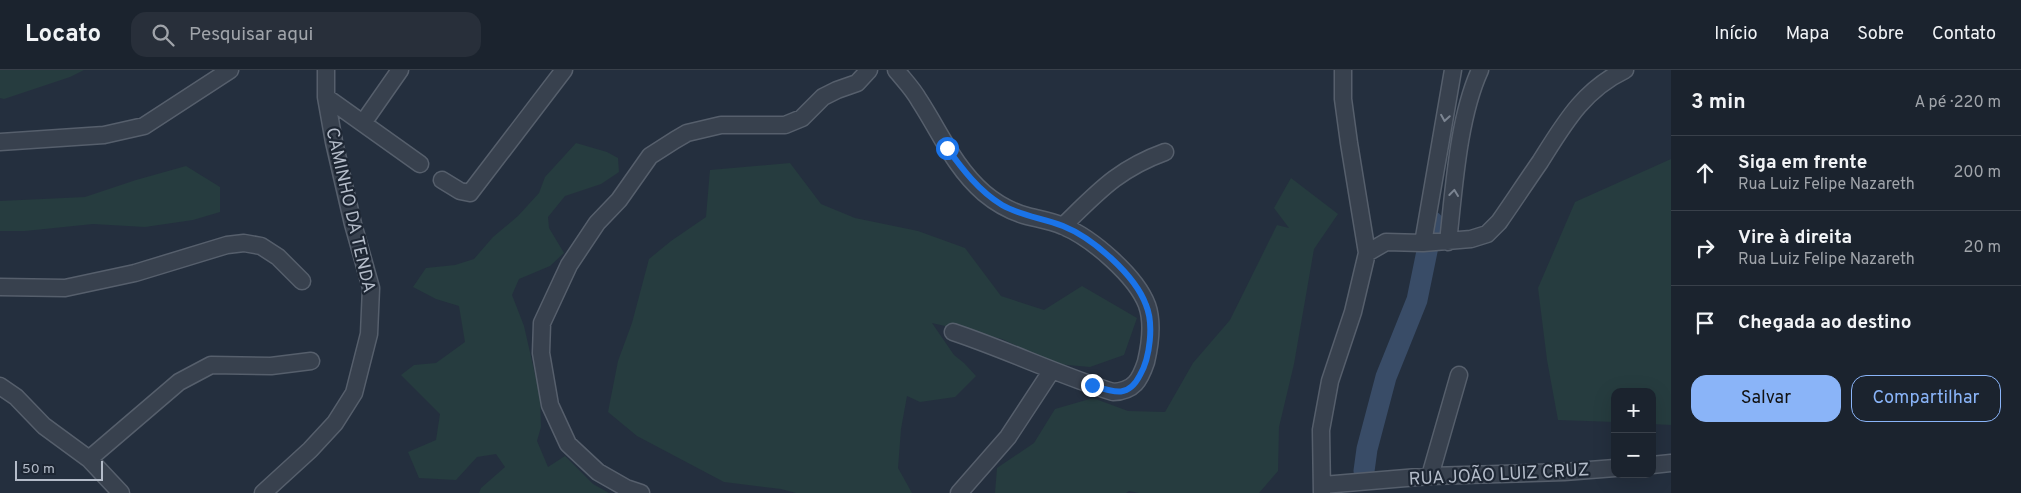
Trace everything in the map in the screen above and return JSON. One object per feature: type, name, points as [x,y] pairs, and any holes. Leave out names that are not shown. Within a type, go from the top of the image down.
[{"type":"street","points":[[0,142],[104,135],[144,126],[230,70]]},
{"type":"street","name":"CAMINHO DA TENDA","points":[[263,493],[310,450],[335,423],[354,393],[370,334],[371,288],[353,224],[334,142],[326,97],[326,70]]},
{"type":"street","points":[[363,123],[400,70]]},
{"type":"street","points":[[442,180],[460,191],[470,193],[564,70]]},
{"type":"street","points":[[641,493],[626,488],[598,472],[568,444],[550,404],[541,353],[542,323],[569,265],[597,223],[619,200],[650,156],[687,133],[720,125],[785,125],[802,118],[823,97],[837,90],[857,84],[868,70]]},
{"type":"street","points":[[896,70],[919,99],[958,164],[984,193],[1003,206],[1024,215],[1064,226],[1098,247],[1131,280],[1147,306],[1150,331],[1149,351],[1144,369],[1135,384],[1124,392],[1114,392],[953,332]]},
{"type":"street","points":[[1323,489],[1321,430],[1330,381],[1353,312],[1367,253],[1343,99],[1343,70]]},
{"type":"street","points":[[1423,243],[1453,70]]},
{"type":"street","points":[[1448,242],[1466,112],[1480,70]]},
{"type":"street","points":[[1367,253],[1386,242],[1448,242],[1471,239],[1487,234],[1499,222],[1585,96],[1615,74],[1624,70]]},
{"type":"street","points":[[326,97],[420,164]]},
{"type":"street","points":[[1064,226],[1106,184],[1123,171],[1144,159],[1165,152]]},
{"type":"street","points":[[0,287],[65,288],[125,276],[227,245],[244,243],[261,246],[278,256],[302,281]]},
{"type":"street","points":[[89,459],[179,382],[211,365],[271,366],[311,361]]},
{"type":"street","points":[[959,493],[1008,437],[1052,370]]},
{"type":"street","points":[[1430,476],[1459,375]]},
{"type":"street","points":[[0,386],[16,397],[44,426],[89,459],[121,493]]},
{"type":"street","points":[[1656,465],[1671,464]]},
{"type":"street","name":"RUA JOÃO LUIZ CRUZ","points":[[1323,489],[1387,486],[1430,476],[1564,472],[1611,468]]},
{"type":"green space","points":[[0,70],[84,70],[70,77],[4,99],[0,98]]},
{"type":"green space","points":[[576,143],[607,152],[618,158],[619,172],[601,184],[565,196],[548,217],[549,228],[564,253],[550,266],[519,279],[512,295],[524,326],[540,396],[541,427],[537,441],[548,467],[565,456],[593,484],[609,493],[479,493],[481,488],[505,467],[496,454],[477,457],[456,480],[419,478],[408,452],[436,440],[440,414],[401,375],[414,365],[436,363],[465,342],[459,306],[436,299],[413,287],[426,268],[455,265],[474,259],[493,237],[518,216],[539,193],[545,177]]},
{"type":"green space","points":[[1671,159],[1671,425],[1656,424],[1656,388],[1611,388],[1611,422],[1558,420],[1547,360],[1538,288],[1575,202]]},
{"type":"green space","points":[[790,163],[821,204],[855,218],[918,231],[965,248],[1001,296],[1044,310],[1082,286],[1137,318],[1124,355],[1090,367],[1056,364],[1002,339],[932,323],[954,355],[976,376],[955,397],[920,402],[907,396],[901,429],[898,468],[912,493],[796,493],[781,489],[724,482],[637,436],[608,412],[618,361],[632,323],[649,259],[706,217],[710,170]]},
{"type":"green space","points":[[186,166],[220,187],[220,212],[193,220],[145,227],[93,224],[25,231],[0,231],[0,201],[85,197]]},
{"type":"green space","points":[[1291,178],[1338,214],[1314,249],[1294,364],[1279,427],[1278,471],[1259,493],[1139,493],[1129,491],[1126,493],[995,493],[997,468],[1034,443],[1055,409],[1093,398],[1128,411],[1165,412],[1193,363],[1230,320],[1277,225],[1289,228],[1274,208]]},
{"type":"waterway","points":[[1364,471],[1367,449],[1386,377],[1417,300],[1433,222]]},
{"type":"route","points":[[947,148],[963,172],[984,193],[1003,206],[1024,215],[1064,226],[1098,247],[1131,280],[1147,306],[1150,331],[1149,351],[1144,369],[1135,384],[1124,392],[1114,392],[1092,385]]}]
